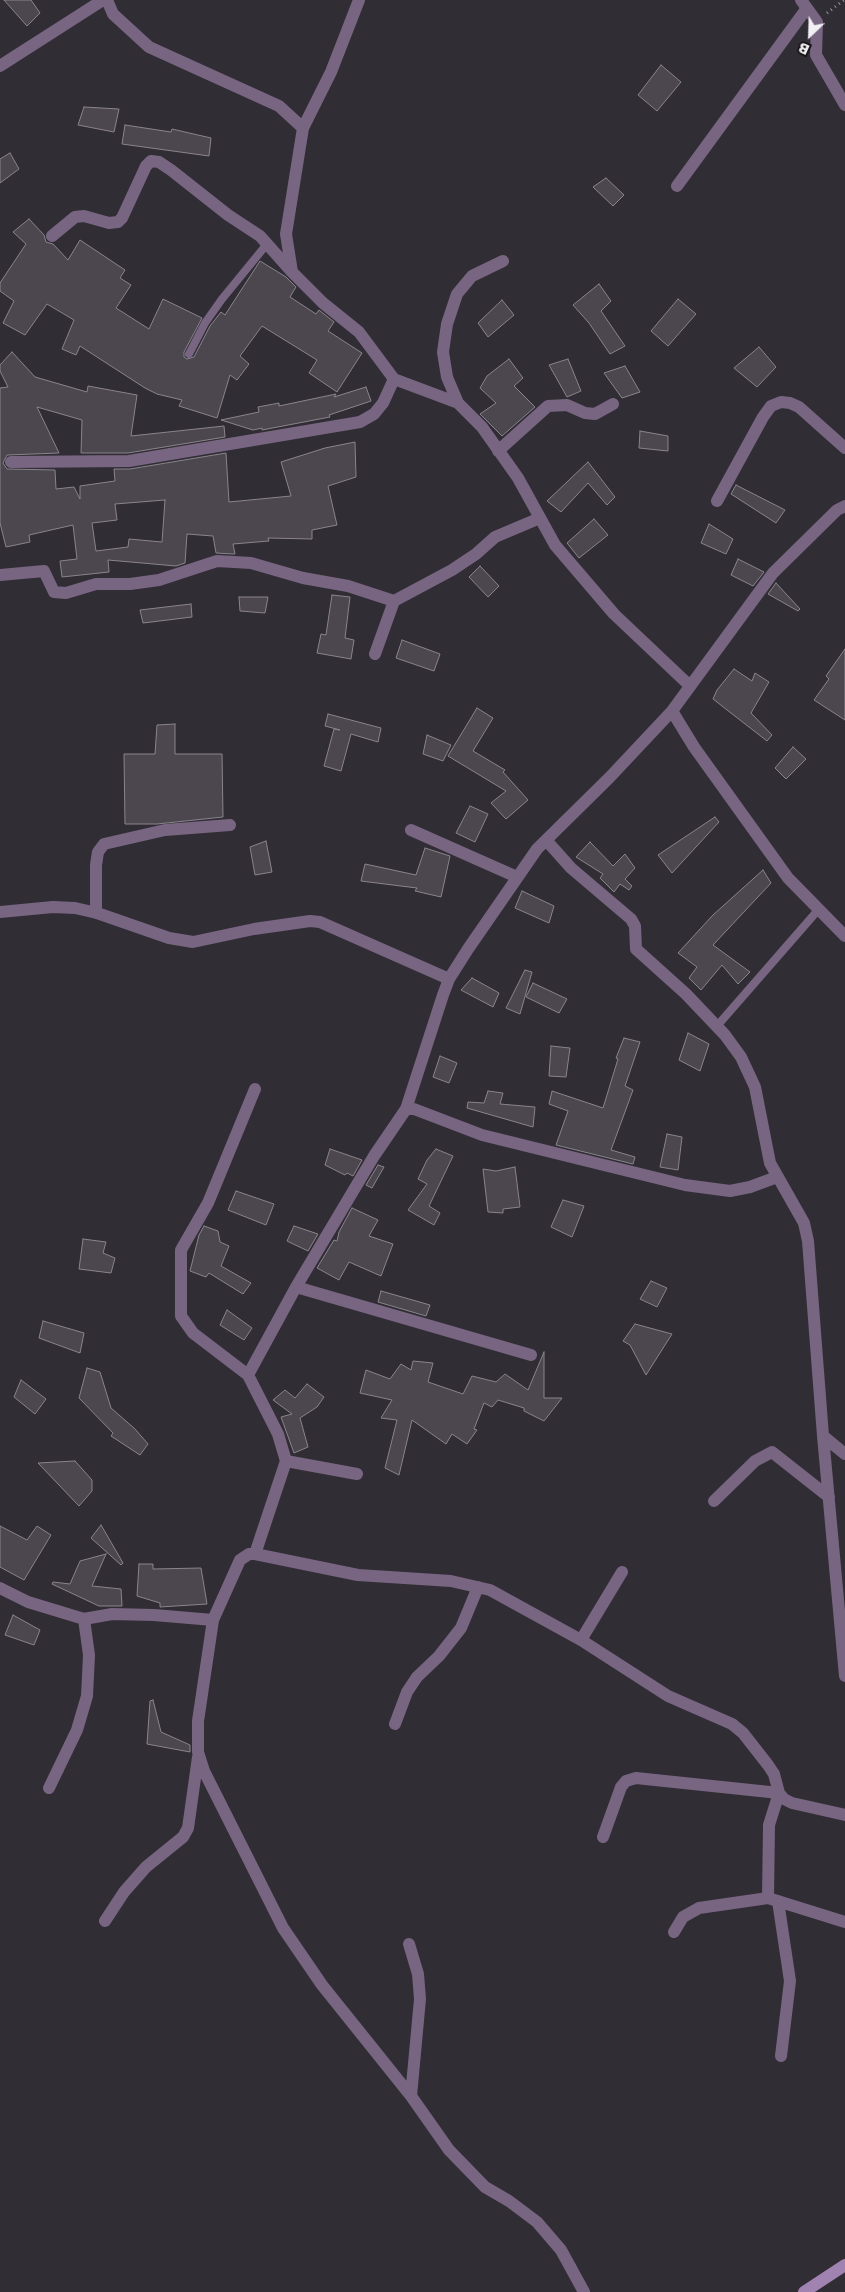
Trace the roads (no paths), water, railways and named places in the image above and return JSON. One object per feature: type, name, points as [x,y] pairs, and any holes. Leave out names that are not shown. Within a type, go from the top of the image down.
[{"type":"main road","points":[[804,2292],[845,2265]]},
{"type":"street","points":[[0,66],[104,0]]},
{"type":"street","points":[[107,0],[114,14],[149,47],[279,106],[303,128]]},
{"type":"street","points":[[292,272],[286,234],[303,128],[332,72],[359,0]]},
{"type":"street","points":[[677,186],[746,95],[804,4],[816,22],[816,55],[845,105]]},
{"type":"street","points":[[52,236],[75,217],[84,216],[109,223],[118,222],[122,218],[146,166],[151,161],[159,162],[188,182],[228,215],[260,236],[323,303],[359,332],[394,379],[458,403]]},
{"type":"street","points":[[503,261],[472,276],[457,294],[447,324],[443,352],[447,378],[458,403],[482,427],[518,478],[555,545],[614,614],[689,685]]},
{"type":"street","points":[[12,462],[129,461],[360,422],[374,414],[383,403],[394,379]]},
{"type":"street","points":[[717,501],[763,417],[771,406],[781,402],[799,407],[845,448]]},
{"type":"street","points":[[498,451],[548,406],[567,405],[585,413],[595,414],[613,404]]},
{"type":"street","points":[[248,1374],[296,1287],[374,1156],[406,1109],[449,980],[517,878],[546,840],[610,777],[672,711],[689,685],[773,573],[837,510],[845,506]]},
{"type":"street","points":[[374,654],[394,601],[452,570],[476,554],[495,537],[540,518]]},
{"type":"street","points":[[0,575],[44,571],[54,592],[66,593],[96,584],[130,584],[159,580],[217,561],[251,562],[303,578],[348,586],[394,601]]},
{"type":"street","points":[[672,711],[700,755],[788,878],[845,936]]},
{"type":"street","points":[[96,913],[96,864],[98,852],[104,844],[165,830],[230,825]]},
{"type":"street","points":[[411,830],[517,878]]},
{"type":"street","points":[[546,840],[571,868],[631,920],[635,926],[636,949],[686,994],[725,1035],[748,1070],[755,1086],[770,1163],[804,1223],[808,1241],[823,1436],[845,1676]]},
{"type":"street","points":[[0,912],[53,907],[74,908],[96,913],[169,938],[193,942],[254,929],[320,922],[449,980]]},
{"type":"street","points":[[255,1089],[208,1203],[181,1250],[181,1316],[193,1333],[248,1374],[278,1434],[286,1461],[255,1554]]},
{"type":"street","points":[[406,1109],[414,1109],[482,1135],[685,1186],[730,1191],[750,1187],[777,1177]]},
{"type":"street","points":[[296,1287],[531,1355]]},
{"type":"street","points":[[823,1436],[845,1454]]},
{"type":"street","points":[[714,1501],[755,1461],[772,1452],[829,1497]]},
{"type":"street","points":[[286,1461],[358,1474]]},
{"type":"street","points":[[105,1921],[124,1892],[146,1867],[183,1837],[188,1828],[198,1752],[198,1721],[213,1620],[240,1560],[248,1554],[358,1575],[451,1581],[478,1586],[503,1597],[581,1640],[668,1696],[732,1724],[743,1733],[768,1765],[774,1774],[779,1793],[784,1799],[792,1803],[845,1815]]},
{"type":"street","points":[[581,1640],[622,1572]]},
{"type":"street","points":[[394,1724],[407,1692],[417,1677],[440,1656],[461,1628],[478,1586]]},
{"type":"street","points":[[0,1588],[28,1602],[84,1618],[112,1614],[213,1620]]},
{"type":"street","points":[[49,1788],[78,1730],[87,1696],[89,1655],[84,1618]]},
{"type":"street","points":[[198,1752],[204,1771],[283,1928],[322,1985],[411,2096],[449,2150],[484,2187],[509,2201],[537,2222],[560,2250],[584,2292]]},
{"type":"street","points":[[603,1837],[618,1794],[626,1780],[636,1778],[779,1793]]},
{"type":"street","points":[[779,1793],[769,1825],[773,1900],[790,1981],[781,2056]]},
{"type":"street","points":[[674,1932],[683,1917],[699,1908],[773,1900],[845,1922]]},
{"type":"street","points":[[409,1944],[418,1974],[420,1999],[411,2096]]},
{"type":"lane","points":[[189,354],[205,323],[222,298],[267,244]]},
{"type":"lane","points":[[716,1026],[819,909]]}]
